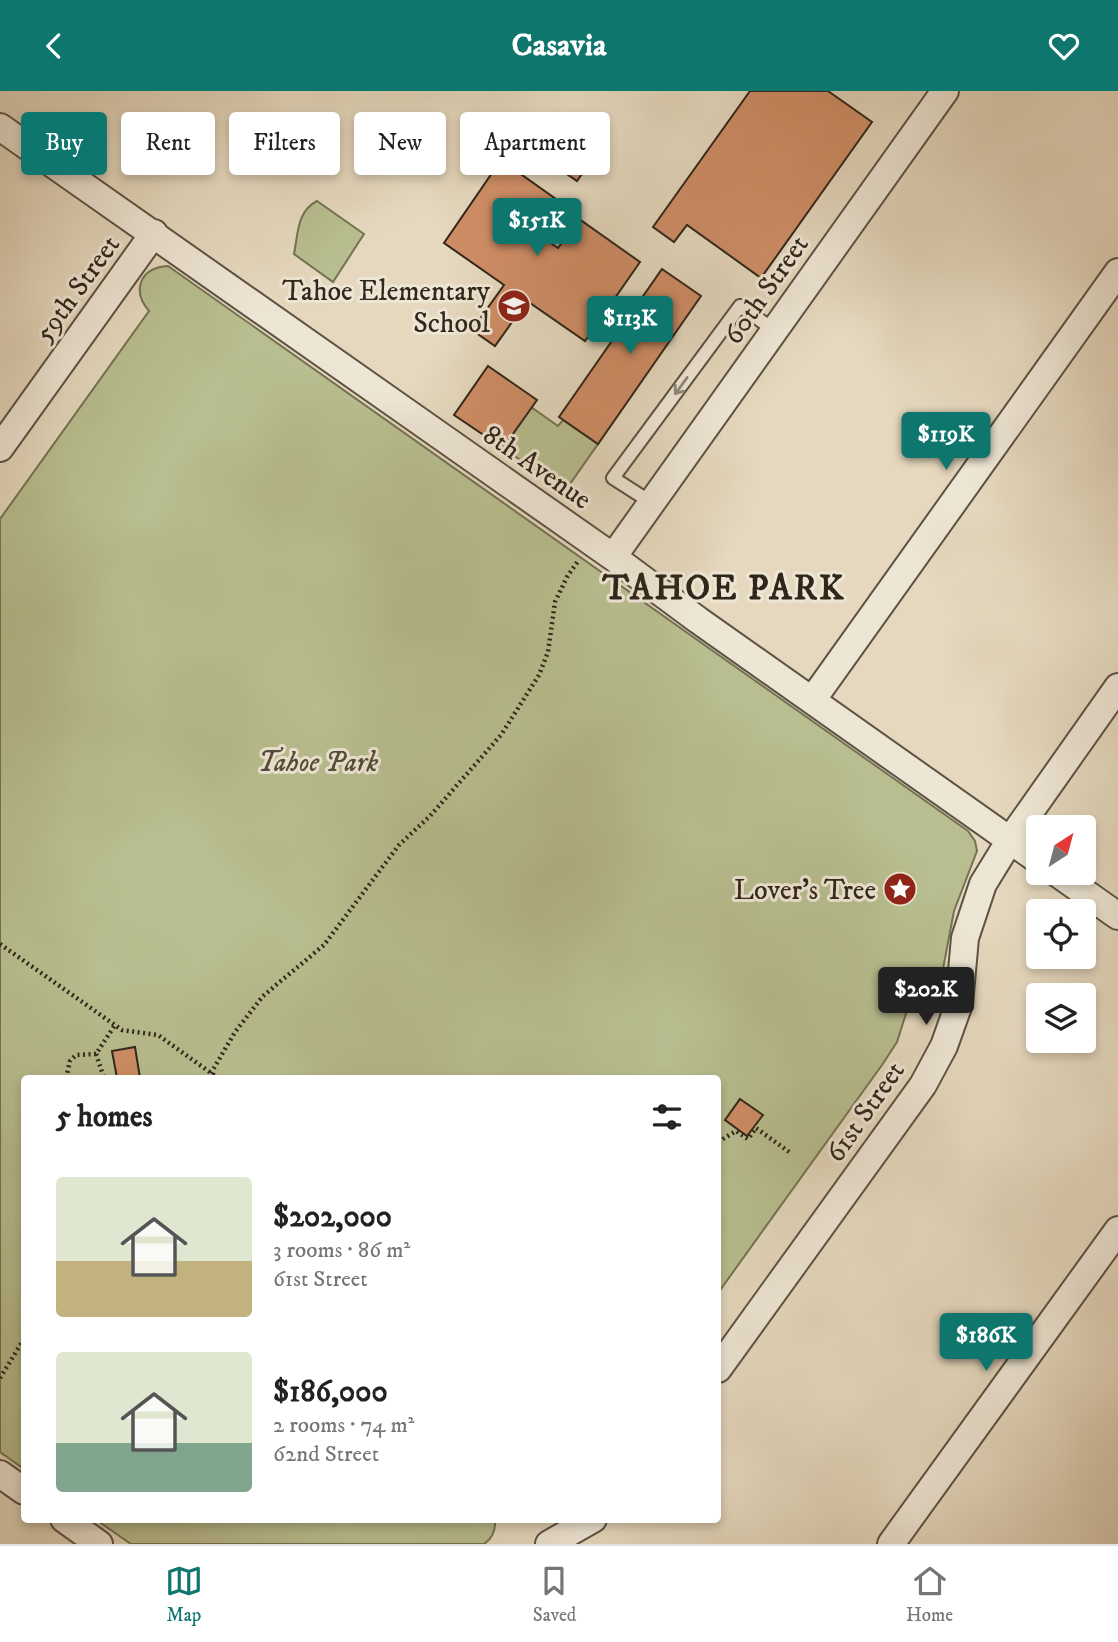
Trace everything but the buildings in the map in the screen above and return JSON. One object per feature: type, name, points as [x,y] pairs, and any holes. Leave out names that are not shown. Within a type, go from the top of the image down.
[{"type":"street","name":"60th Street","points":[[613,557],[944,91]]},
{"type":"street","name":"8th Avenue","points":[[0,127],[613,557],[1026,851]]},
{"type":"street","name":"59th Street","points":[[0,448],[154,233]]},
{"type":"street","points":[[813,699],[1118,272]]},
{"type":"street","name":"61st Street","points":[[721,1366],[923,1084],[944,1046],[959,1004],[965,938],[983,884],[1010,840],[1118,687]]},
{"type":"street","points":[[1074,885],[1118,916]]},
{"type":"street","points":[[891,1544],[1118,1230]]},
{"type":"street","points":[[0,1474],[21,1489]]},
{"type":"street","points":[[70,1523],[99,1544]]},
{"type":"street","points":[[549,1544],[586,1523]]},
{"type":"lane","points":[[652,503],[613,478],[740,306],[774,330]]},
{"type":"path","points":[[0,944],[121,1030],[158,1035],[209,1075],[235,1032],[263,996],[324,945],[398,845],[438,807],[501,735],[539,675],[548,652],[555,602],[580,558]]},
{"type":"path","points":[[96,1054],[116,1025]]},
{"type":"path","points":[[67,1075],[70,1061],[76,1055],[96,1054]]},
{"type":"path","points":[[96,1054],[103,1075]]},
{"type":"path","points":[[721,1140],[736,1131],[748,1139],[756,1128],[792,1153]]},
{"type":"path","points":[[0,1378],[21,1344]]},
{"type":"green space","points":[[317,201],[364,234],[333,282],[294,254],[302,217],[310,205]]},
{"type":"green space","name":"Tahoe Park","points":[[168,266],[968,831],[975,841],[977,851],[954,911],[942,974],[930,984],[915,985],[897,1042],[721,1289],[721,1075],[21,1075],[21,1467],[0,1452],[0,519],[149,311],[141,296],[141,282],[150,271]]},
{"type":"green space","points":[[531,407],[558,426],[563,420],[598,444],[565,491],[503,448]]},
{"type":"green space","points":[[101,1523],[495,1523],[492,1536],[484,1544],[131,1544]]},
{"type":"place","name":"Tahoe Elementary School","points":[[514,306]]},
{"type":"place","name":"Lover's Tree","points":[[900,889]]},
{"type":"district","name":"TAHOE PARK","points":[[724,587]]}]
